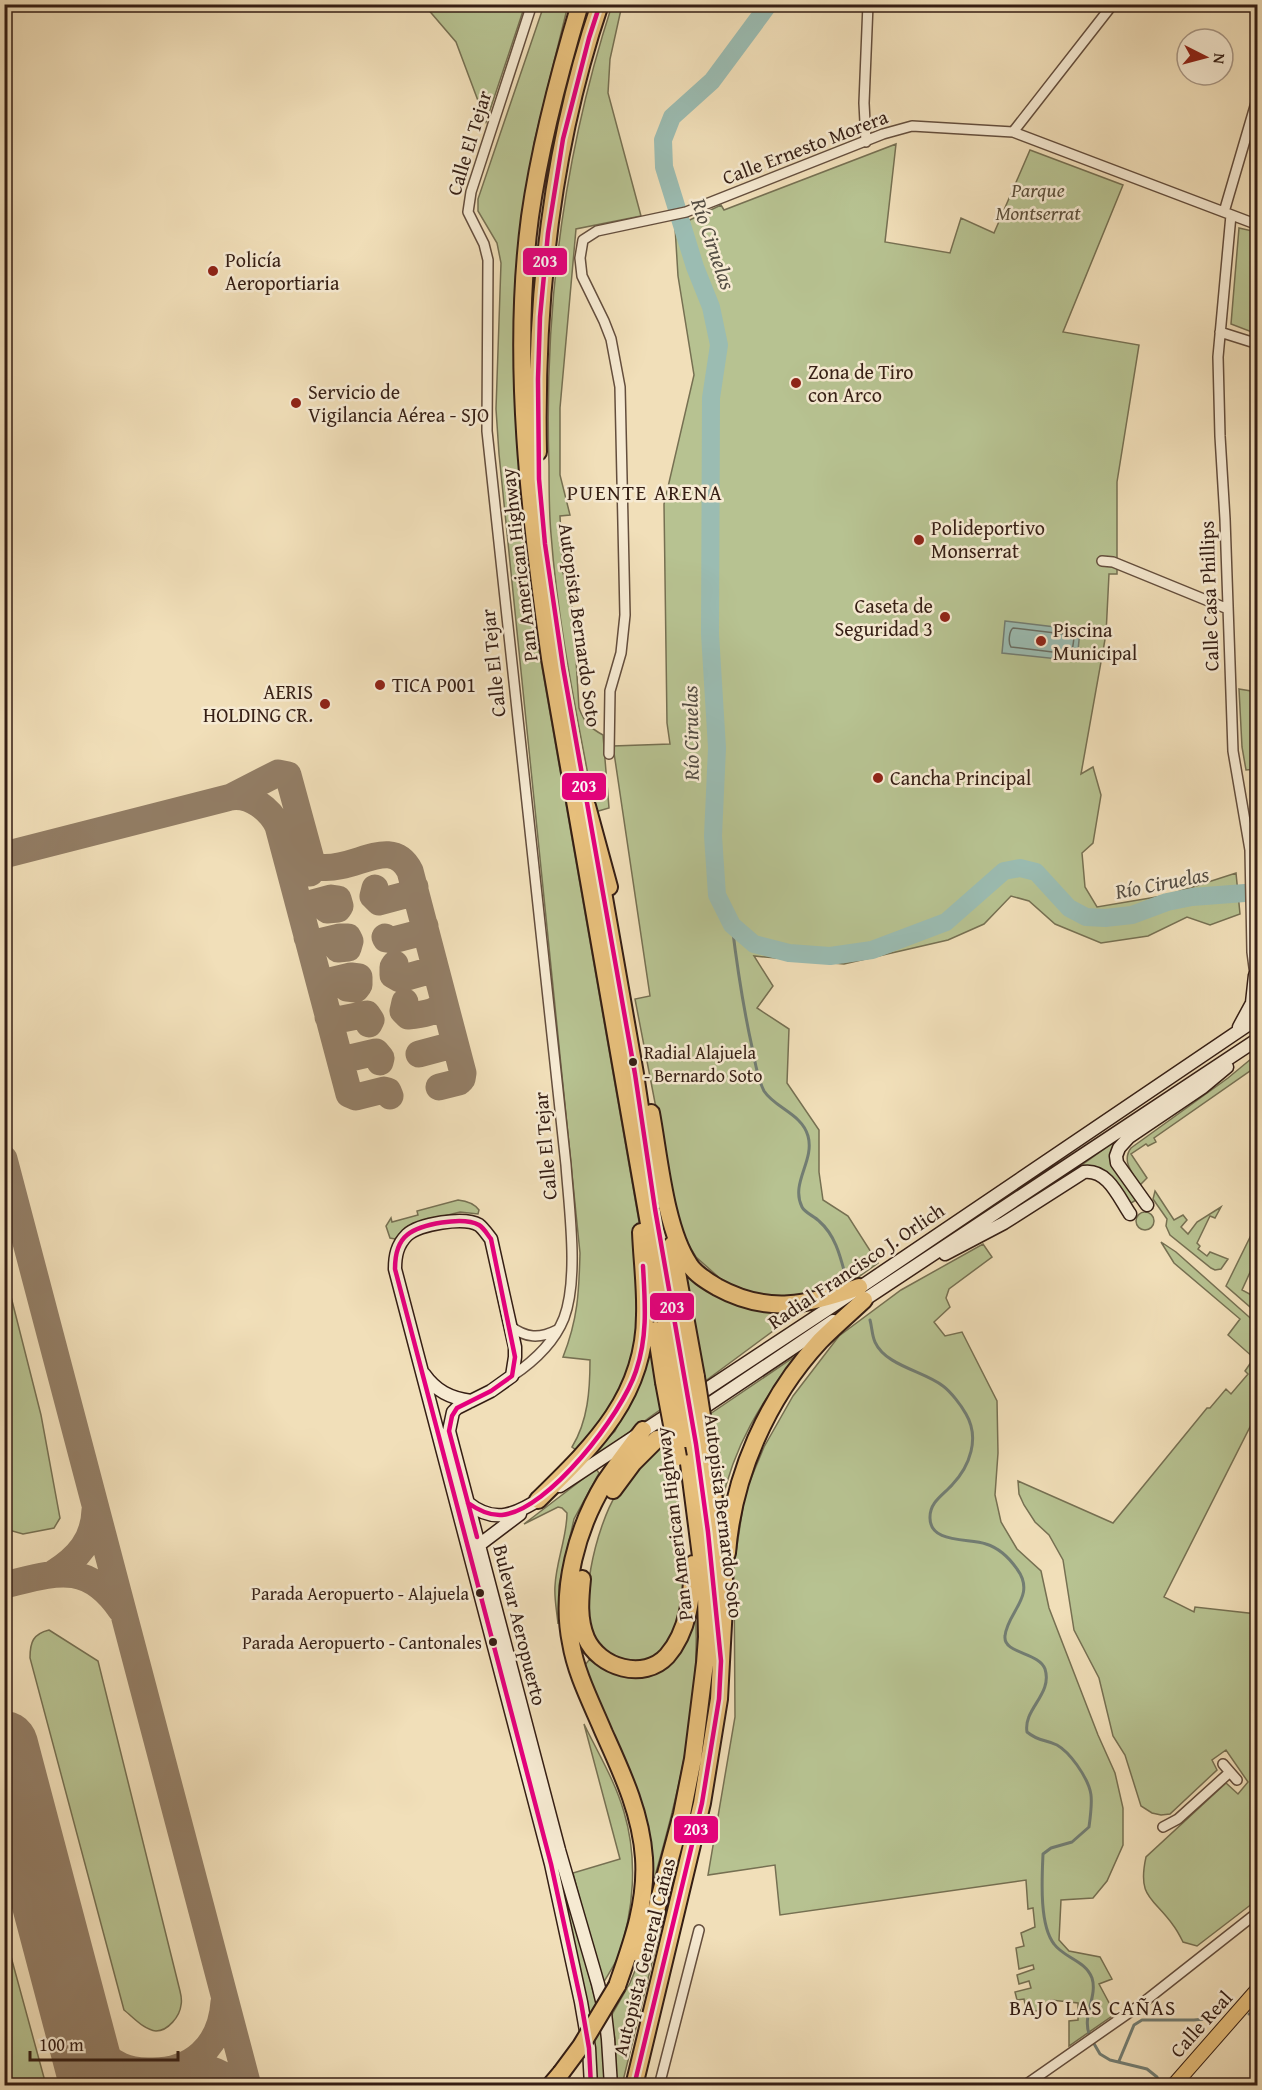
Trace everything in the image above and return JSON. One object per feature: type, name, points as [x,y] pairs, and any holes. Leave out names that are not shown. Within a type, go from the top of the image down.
[{"type":"highway","name":"Pan American Highway","points":[[580,4],[551,107],[530,217],[526,252],[523,360],[530,495],[537,568],[550,658],[629,1075]]},
{"type":"highway","name":"Autopista Bernardo Soto","points":[[600,4],[589,38],[561,151],[548,233],[540,317],[539,479],[545,544],[563,667],[629,1075],[655,1209],[680,1378],[687,1450],[693,1564],[700,1618]]},
{"type":"highway","points":[[587,806],[609,884],[669,1213],[676,1239],[690,1267],[721,1289],[764,1304],[813,1302],[861,1294]]},
{"type":"highway","points":[[538,1500],[601,1436],[614,1417],[634,1377],[644,1338],[646,1316],[629,1075]]},
{"type":"highway","name":"Autopista Bernardo Soto","points":[[641,1231],[680,1378],[709,1462],[725,1587],[713,1662]]},
{"type":"highway","points":[[725,1587],[730,1523],[740,1478],[765,1420],[805,1360],[861,1294]]},
{"type":"highway","name":"Autopista Bernardo Soto","points":[[680,1378],[687,1450],[708,1532],[713,1662]]},
{"type":"highway","points":[[650,1434],[615,1487],[599,1518],[586,1556],[580,1596],[581,1622],[587,1640],[597,1653],[621,1669],[633,1670],[651,1666],[666,1657],[673,1648],[687,1614],[692,1595],[693,1564]]},
{"type":"highway","points":[[617,1986],[637,1929],[642,1905],[644,1872],[642,1840],[631,1797],[575,1659],[568,1629],[569,1592],[578,1542],[605,1482],[650,1434]]},
{"type":"highway","name":"Pan American Highway","points":[[556,2079],[581,2046],[643,1944],[661,1896],[682,1814],[713,1662],[707,1637],[706,1595],[687,1450]]},
{"type":"highway","name":"Autopista General Cañas","points":[[634,2085],[702,1803],[719,1699],[713,1662],[700,1618]]},
{"type":"main road","points":[[1234,1034],[1246,1018],[1252,1003],[1256,979]]},
{"type":"main road","name":"Radial Francisco J. Orlich","points":[[468,1503],[483,1513],[509,1515],[650,1434],[861,1294],[1257,1018]]},
{"type":"main road","name":"Radial Francisco J. Orlich","points":[[861,1294],[884,1287],[1257,1039]]},
{"type":"main road","points":[[1147,1205],[1117,1163],[1116,1156],[1123,1142],[1137,1130],[1203,1087],[1257,1039]]},
{"type":"main road","points":[[884,1287],[1004,1223],[1084,1172],[1101,1174],[1130,1214]]},
{"type":"main road","name":"Bulevar Aeropuerto","points":[[591,2085],[589,2048],[581,2002],[551,1864],[395,1269],[397,1251],[406,1236],[412,1231],[429,1225],[471,1221],[480,1225],[491,1239],[510,1326],[515,1357],[512,1376],[491,1391],[453,1412],[449,1431],[556,1839],[598,1984],[607,2030],[610,2085]]},
{"type":"main road","points":[[421,1370],[430,1383],[442,1392],[456,1399],[471,1401]]},
{"type":"main road","points":[[479,1545],[538,1500]]},
{"type":"main road","name":"Calle Real","points":[[1173,2085],[1257,1989]]},
{"type":"street","name":"Calle El Tejar","points":[[512,1376],[539,1355],[559,1328],[569,1293],[572,1256],[566,1165],[487,431],[488,260],[484,244],[468,212],[471,192],[532,4]]},
{"type":"street","points":[[866,142],[864,103],[868,4]]},
{"type":"street","points":[[1013,132],[1113,4]]},
{"type":"street","name":"Calle Casa Phillips","points":[[1256,979],[1252,952],[1249,842],[1233,751],[1218,368],[1227,213],[1257,96]]},
{"type":"street","name":"Calle Ernesto Morera","points":[[609,754],[610,691],[621,653],[625,615],[620,387],[611,339],[582,276],[579,258],[583,240],[592,233],[686,213],[912,126],[1013,132],[1257,225]]},
{"type":"street","points":[[1220,332],[1257,344]]},
{"type":"street","points":[[1102,561],[1113,562],[1228,609]]},
{"type":"street","points":[[510,1326],[521,1334],[534,1337],[547,1335],[559,1328]]},
{"type":"street","points":[[1163,1827],[1178,1819],[1227,1768],[1238,1780]]},
{"type":"street","points":[[1024,2085],[1084,2045],[1190,1967],[1257,1912]]},
{"type":"street","points":[[658,2085],[699,1930]]},
{"type":"green space","points":[[415,5],[525,5],[486,122],[456,42],[426,7]]},
{"type":"green space","points":[[544,5],[568,5],[534,143],[520,264],[517,423],[525,570],[644,1250],[642,1329],[618,1398],[580,1453],[572,1447],[585,1416],[590,1360],[563,1357],[577,1305],[580,1253],[499,454],[496,409],[501,263],[497,243],[478,211],[478,199]]},
{"type":"green space","points":[[612,5],[622,5],[610,59],[608,93],[641,216],[576,229],[560,408],[560,475],[570,515],[560,516],[563,573],[573,611],[579,708],[588,724],[603,735],[609,808],[595,812],[558,604],[549,509],[548,407],[554,291],[570,175],[595,61]]},
{"type":"green space","name":"Polideportivo Monserrat","points":[[896,144],[885,242],[950,253],[961,218],[994,233],[1030,150],[1123,185],[1063,332],[1139,345],[1117,482],[1117,574],[1109,574],[1106,634],[1081,774],[1093,767],[1101,795],[1093,843],[1082,853],[1085,887],[1097,907],[1168,895],[1236,873],[1240,914],[1210,925],[1187,917],[1148,936],[1101,943],[1055,924],[1029,901],[1011,896],[984,924],[948,940],[844,964],[754,956],[773,986],[757,1008],[789,1029],[787,1083],[819,1130],[819,1172],[823,1200],[848,1216],[878,1263],[846,1286],[789,1300],[759,1295],[724,1282],[696,1257],[682,1234],[635,999],[650,996],[613,746],[670,744],[667,723],[664,504],[694,375],[678,276],[675,227],[721,205],[724,210]]},
{"type":"green space","points":[[1239,228],[1257,232],[1257,334],[1231,324]]},
{"type":"green space","points":[[1239,689],[1257,692],[1257,769],[1246,770],[1242,747]]},
{"type":"green space","points":[[1257,1054],[1257,1066],[1154,1138],[1156,1142],[1148,1146],[1146,1144],[1131,1154],[1147,1178],[1140,1185],[1128,1163],[1128,1153],[1131,1148],[1228,1078]]},
{"type":"green space","points":[[1121,1137],[1115,1167],[1136,1200],[1128,1205],[1105,1171],[1098,1168],[1079,1167]]},
{"type":"green space","points":[[1155,1191],[1174,1220],[1183,1215],[1187,1220],[1181,1227],[1188,1234],[1197,1222],[1221,1207],[1215,1218],[1210,1216],[1197,1243],[1200,1246],[1198,1249],[1207,1256],[1210,1252],[1228,1259],[1221,1269],[1211,1268],[1170,1235],[1166,1226],[1167,1219],[1153,1199]]},
{"type":"green space","points":[[458,1200],[475,1206],[479,1210],[478,1214],[460,1212],[420,1222],[407,1227],[395,1239],[390,1238],[386,1226],[391,1218],[392,1222],[418,1215],[417,1211]]},
{"type":"green space","points":[[1145,1212],[1151,1215],[1154,1221],[1151,1227],[1145,1230],[1139,1227],[1136,1221],[1139,1215]]},
{"type":"green space","points":[[1257,1223],[1257,1257],[1242,1290],[1257,1298],[1257,1313],[1226,1286]]},
{"type":"green space","points":[[1161,1242],[1176,1252],[1257,1324],[1257,1413],[1164,1597],[1194,1612],[1195,1607],[1257,1614],[1258,1654],[1252,1692],[1258,1697],[1257,1900],[1197,1946],[1183,1942],[1149,1896],[1144,1881],[1146,1857],[1226,1783],[1238,1794],[1248,1782],[1226,1750],[1212,1760],[1217,1770],[1170,1814],[1152,1813],[1141,1806],[1125,1755],[1113,1736],[1099,1678],[1074,1630],[1063,1560],[1049,1535],[1035,1522],[1024,1505],[1019,1494],[1018,1481],[1113,1523],[1207,1408],[1210,1408],[1226,1389],[1231,1394],[1248,1374],[1245,1371],[1254,1358],[1228,1335],[1240,1319],[1174,1263]]},
{"type":"green space","points":[[983,1244],[992,1257],[949,1289],[946,1298],[950,1307],[934,1322],[945,1336],[962,1332],[997,1401],[998,1453],[995,1495],[1001,1522],[1017,1549],[1041,1571],[1049,1608],[1115,1773],[1123,1808],[1123,1845],[1107,1881],[1093,1898],[1061,1900],[1059,1940],[1069,1951],[1100,1957],[1112,1979],[1099,1984],[1115,2014],[1069,2046],[1069,2021],[1078,2020],[1078,2003],[1051,2000],[1048,2008],[1027,2013],[1024,1999],[1017,2000],[1015,1992],[1031,1988],[1029,1981],[1019,1984],[1017,1975],[1034,1969],[1033,1965],[1019,1969],[1016,1948],[1024,1946],[1021,1933],[1035,1927],[1033,1908],[1028,1909],[1026,1880],[780,1915],[775,1865],[708,1875],[735,1717],[734,1566],[745,1493],[764,1447],[793,1396],[839,1336],[901,1290]]},
{"type":"green space","points":[[685,1271],[768,1312],[796,1314],[704,1382]]},
{"type":"green space","points":[[5,1273],[41,1415],[60,1518],[54,1528],[23,1534],[5,1529]]},
{"type":"green space","points":[[651,1333],[664,1407],[576,1470],[615,1431],[627,1407]]},
{"type":"green space","points":[[800,1353],[761,1406],[741,1444],[726,1484],[721,1506],[710,1414]]},
{"type":"green space","points":[[669,1437],[687,1571],[686,1594],[673,1633],[663,1650],[650,1660],[634,1661],[612,1655],[599,1645],[591,1631],[588,1591],[591,1569],[602,1525],[617,1493],[648,1456]]},
{"type":"green space","points":[[596,1469],[599,1473],[574,1519],[559,1585],[558,1624],[555,1586],[567,1513],[558,1507],[524,1524]]},
{"type":"green space","points":[[695,1604],[695,1676],[692,1711],[671,1817],[652,1886],[585,1665],[589,1660],[653,1673]]},
{"type":"green space","points":[[49,1630],[98,1661],[181,1994],[178,2014],[169,2026],[160,2030],[147,2028],[124,2010],[30,1658],[31,1647],[36,1636]]},
{"type":"green space","points":[[584,1724],[620,1801],[631,1848],[632,1885],[628,1922],[618,1957],[602,1985],[573,1873],[620,1859]]},
{"type":"green space","points":[[673,1877],[622,2085],[615,2085],[615,2043],[610,2018],[630,1983]]},
{"type":"green space","points":[[561,1878],[564,1881],[601,2021],[607,2085],[597,2085]]},
{"type":"green space","points":[[4,1931],[46,2085],[5,2085]]},
{"type":"water","name":"Piscina Municipal","points":[[1005,621],[1080,630],[1077,661],[1002,653]]},
{"type":"waterway","name":"Río Ciruelas","points":[[769,4],[712,81],[672,117],[663,140],[664,167],[695,267],[711,307],[719,345],[711,398],[710,634],[717,748],[713,836],[717,895],[732,925],[754,944],[789,953],[830,956],[872,950],[946,922],[1004,871],[1020,868],[1036,872],[1069,908],[1086,917],[1105,918],[1132,915],[1167,902],[1192,897],[1258,892]]},
{"type":"waterway","points":[[732,925],[743,1001],[760,1081],[769,1097],[805,1128],[809,1145],[800,1181],[799,1198],[803,1209],[819,1221],[833,1239],[845,1274]]},
{"type":"waterway","points":[[870,1320],[874,1340],[880,1350],[896,1363],[943,1386],[966,1414],[972,1433],[968,1461],[952,1485],[932,1507],[931,1526],[943,1536],[991,1546],[1004,1554],[1017,1569],[1024,1587],[1023,1596],[1007,1627],[1006,1642],[1015,1650],[1041,1663],[1045,1669],[1046,1678],[1042,1694],[1029,1716],[1027,1732],[1065,1751],[1087,1781],[1091,1794],[1089,1827],[1072,1842],[1051,1848],[1043,1854],[1042,1888],[1049,1936],[1058,1949],[1085,1967],[1092,1978],[1093,1992],[1087,2022],[1090,2036]]},
{"type":"waterway","points":[[1249,2014],[1258,2014]]},
{"type":"waterway","points":[[1119,2061],[1134,2025],[1142,2020],[1216,2018]]},
{"type":"waterway","points":[[1093,2042],[1100,2054],[1110,2060],[1147,2069],[1157,2077],[1160,2084]]},
{"type":"taxiway","points":[[231,797],[278,773],[288,775],[312,863],[310,873]]},
{"type":"taxiway","points":[[4,855],[231,797],[245,798],[259,804],[278,826],[349,1094],[356,1097],[384,1090],[388,1091],[390,1096]]},
{"type":"taxiway","points":[[283,841],[300,859],[318,867],[336,867],[386,855],[399,858],[410,871],[463,1073],[459,1082],[439,1087]]},
{"type":"taxiway","points":[[375,888],[373,896],[379,902],[409,894],[415,887]]},
{"type":"taxiway","points":[[298,901],[305,905],[331,898],[338,899],[340,906],[338,909],[327,910]]},
{"type":"taxiway","points":[[385,937],[393,940],[420,933],[425,926]]},
{"type":"taxiway","points":[[307,937],[315,943],[348,937],[350,941],[348,948],[338,949]]},
{"type":"taxiway","points":[[395,964],[393,975],[400,979],[432,970],[434,962]]},
{"type":"taxiway","points":[[318,977],[326,982],[351,976],[359,977],[359,985],[356,989],[347,988]]},
{"type":"taxiway","points":[[405,1002],[403,1011],[408,1016],[433,1011],[444,1001]]},
{"type":"taxiway","points":[[328,1017],[337,1020],[367,1014],[371,1020],[369,1024]]},
{"type":"taxiway","points":[[419,1054],[449,1046],[454,1040]]},
{"type":"taxiway","points":[[339,1055],[346,1059],[376,1052],[381,1058],[380,1062]]},
{"type":"taxiway","points":[[4,1159],[248,2086]]},
{"type":"taxiway","points":[[54,1573],[83,1547],[92,1530],[95,1510]]},
{"type":"taxiway","points":[[4,1585],[54,1574],[69,1574],[96,1583],[121,1610]]},
{"type":"taxiway","points":[[4,1772],[14,1781]]},
{"type":"taxiway","points":[[78,2025],[96,2048],[121,2066],[148,2071],[164,2070],[191,2062],[210,2044],[222,2018],[224,2002]]},
{"type":"taxiway","points":[[176,2069],[185,2067],[209,2069],[238,2086]]},
{"type":"runway","points":[[4,1745],[94,2086]]},
{"type":"transit line","name":"203","points":[[600,4],[563,139],[548,233],[540,317],[539,479],[545,544],[563,667],[635,1074],[655,1209],[696,1444],[708,1532],[721,1661],[719,1699],[702,1803],[634,2086]]},
{"type":"transit line","name":"203","points":[[477,1537],[449,1431],[452,1416],[457,1408],[491,1391],[512,1376],[515,1357],[491,1239],[484,1229],[472,1222],[442,1222],[407,1235],[397,1250],[395,1269],[551,1864],[581,2002],[589,2048],[591,2086]]},
{"type":"transit line","name":"203","points":[[468,1503],[493,1515],[502,1515],[521,1509],[561,1479],[600,1434],[628,1389],[640,1358],[645,1319],[643,1266]]},
{"type":"place","name":"Policía Aeroportiaria","points":[[213,271]]},
{"type":"place","name":"Zona de Tiro con Arco","points":[[796,383]]},
{"type":"place","name":"Servicio de Vigilancia Aérea - SJO","points":[[296,403]]},
{"type":"place","name":"Polideportivo Monserrat","points":[[919,540]]},
{"type":"place","name":"Caseta de Seguridad 3","points":[[945,617]]},
{"type":"place","name":"Piscina Municipal","points":[[1041,641]]},
{"type":"place","name":"TICA P001","points":[[380,685]]},
{"type":"place","name":"AERIS HOLDING CR.","points":[[325,704]]},
{"type":"place","name":"Cancha Principal","points":[[878,778]]},
{"type":"place","name":"Radial Alajuela - Bernardo Soto","points":[[633,1062]]},
{"type":"place","name":"Parada Aeropuerto - Alajuela","points":[[480,1593]]},
{"type":"place","name":"Parada Aeropuerto - Cantonales","points":[[493,1642]]},
{"type":"district","name":"PUENTE ARENA","points":[[645,493]]},
{"type":"district","name":"BAJO LAS CAÑAS","points":[[1093,2008]]},
{"type":"park label","name":"Parque Montserrat","points":[[1038,202]]}]
